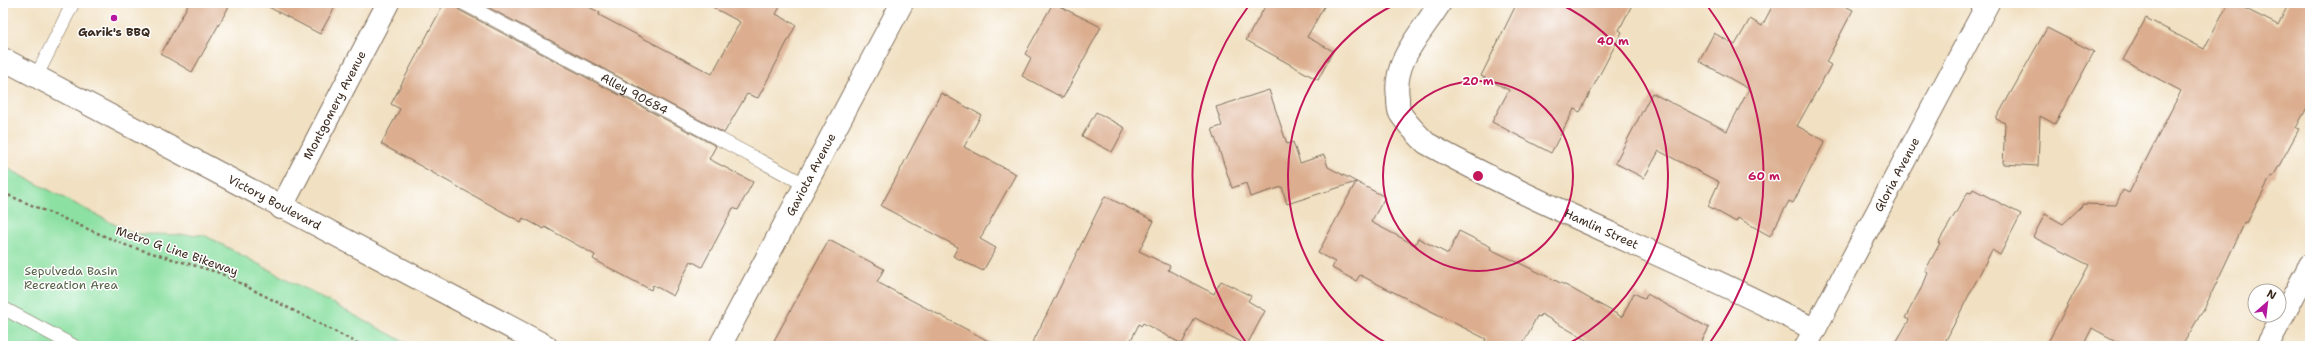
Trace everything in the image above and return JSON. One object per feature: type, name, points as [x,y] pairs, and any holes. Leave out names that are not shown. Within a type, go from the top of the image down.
[{"type":"street","name":"Montgomery Avenue","points":[[281,208],[388,3]]},
{"type":"street","name":"Gaviota Avenue","points":[[720,346],[902,3]]},
{"type":"street","name":"Hamlin Street","points":[[1440,3],[1412,43],[1399,68],[1396,88],[1399,111],[1410,127],[1426,143],[1570,216],[1763,303],[1811,338]]},
{"type":"street","name":"Gloria Avenue","points":[[1811,338],[1988,3]]},
{"type":"street","name":"Victory Boulevard","points":[[3,59],[281,208],[546,346]]},
{"type":"street","points":[[2267,346],[2310,265]]},
{"type":"lane","points":[[36,77],[74,3]]},
{"type":"lane","name":"Alley 90684","points":[[463,3],[806,185]]},
{"type":"lane","points":[[3,308],[74,346]]},
{"type":"path","name":"Metro G Line Bikeway","points":[[3,193],[128,246],[220,272],[363,346]]},
{"type":"green space","name":"Sepulveda Basin Recreation Area","points":[[3,163],[5,167],[133,234],[204,235],[412,346],[3,346]]},
{"type":"building","points":[[189,3],[231,3],[192,72],[161,54]]},
{"type":"building","points":[[261,3],[337,3],[320,34]]},
{"type":"building","points":[[444,3],[455,3],[459,10],[716,146],[709,159],[753,182],[738,210],[733,208],[702,267],[691,261],[673,296],[653,285],[651,290],[593,259],[595,255],[545,227],[544,229],[523,218],[521,222],[381,144],[400,109],[391,104]]},
{"type":"building","points":[[480,3],[582,3],[600,13],[599,15],[712,74],[740,22],[705,3],[782,3],[776,14],[796,25],[758,98],[747,94],[724,133]]},
{"type":"building","points":[[1053,3],[1101,27],[1063,98],[1022,76],[1031,58],[1025,54]]},
{"type":"building","points":[[1267,3],[1326,3],[1307,37],[1333,51],[1318,80],[1246,40]]},
{"type":"building","points":[[1517,3],[1633,3],[1619,30],[1622,32],[1580,112],[1574,109],[1551,153],[1492,122],[1509,90],[1481,76]]},
{"type":"building","points":[[1774,3],[1839,3],[1853,10],[1826,62],[1831,65],[1797,126],[1825,141],[1793,203],[1789,201],[1770,236],[1738,218],[1736,222],[1708,206],[1719,182],[1659,151],[1644,178],[1615,163],[1652,93],[1727,131],[1749,89],[1699,61],[1714,33],[1735,45],[1750,19],[1762,26]]},
{"type":"building","points":[[2228,3],[2234,3],[2278,25],[2289,3],[2310,3],[2310,102],[2296,128],[2299,129],[2273,177],[2271,176],[2247,223],[2245,222],[2206,305],[2182,346],[2125,346],[2092,328],[2083,346],[2046,346],[2089,265],[2033,237],[2045,214],[2063,224],[2084,204],[2116,205],[2123,190],[2129,193],[2181,91],[2123,60],[2146,18],[2204,49]]},
{"type":"building","points":[[2047,28],[2094,52],[2055,124],[2040,116],[2038,166],[2003,164],[2005,123],[1996,119]]},
{"type":"building","points":[[1269,90],[1287,144],[1293,142],[1300,163],[1324,155],[1328,167],[1385,197],[1371,222],[1415,245],[1418,238],[1448,254],[1459,231],[1491,247],[1490,249],[1569,287],[1622,317],[1634,293],[1645,299],[1647,294],[1709,328],[1699,346],[1597,346],[1541,314],[1540,317],[1537,316],[1522,346],[1482,346],[1486,339],[1360,275],[1356,281],[1332,268],[1335,262],[1318,253],[1356,182],[1287,204],[1282,187],[1250,197],[1246,183],[1232,188],[1212,129],[1222,126],[1216,107]]},
{"type":"building","points":[[941,93],[981,115],[964,147],[1016,174],[980,239],[996,248],[983,271],[953,256],[958,247],[881,206]]},
{"type":"building","points":[[1096,112],[1125,128],[1112,152],[1082,136]]},
{"type":"building","points":[[1973,189],[2021,214],[2000,255],[1992,250],[1943,346],[1894,346],[1909,320],[1905,318],[1924,283],[1928,273],[1925,271],[1940,243],[1938,243],[1968,192],[1971,193]]},
{"type":"building","points":[[1105,196],[1154,221],[1139,251],[1170,266],[1168,270],[1214,294],[1221,281],[1251,296],[1248,301],[1265,311],[1247,345],[1195,318],[1182,344],[1143,323],[1141,326],[1139,324],[1128,346],[1031,346]]},
{"type":"building","points":[[829,240],[884,269],[877,282],[998,346],[771,346]]},
{"type":"place","name":"Garik's BBQ","points":[[114,18]]}]
